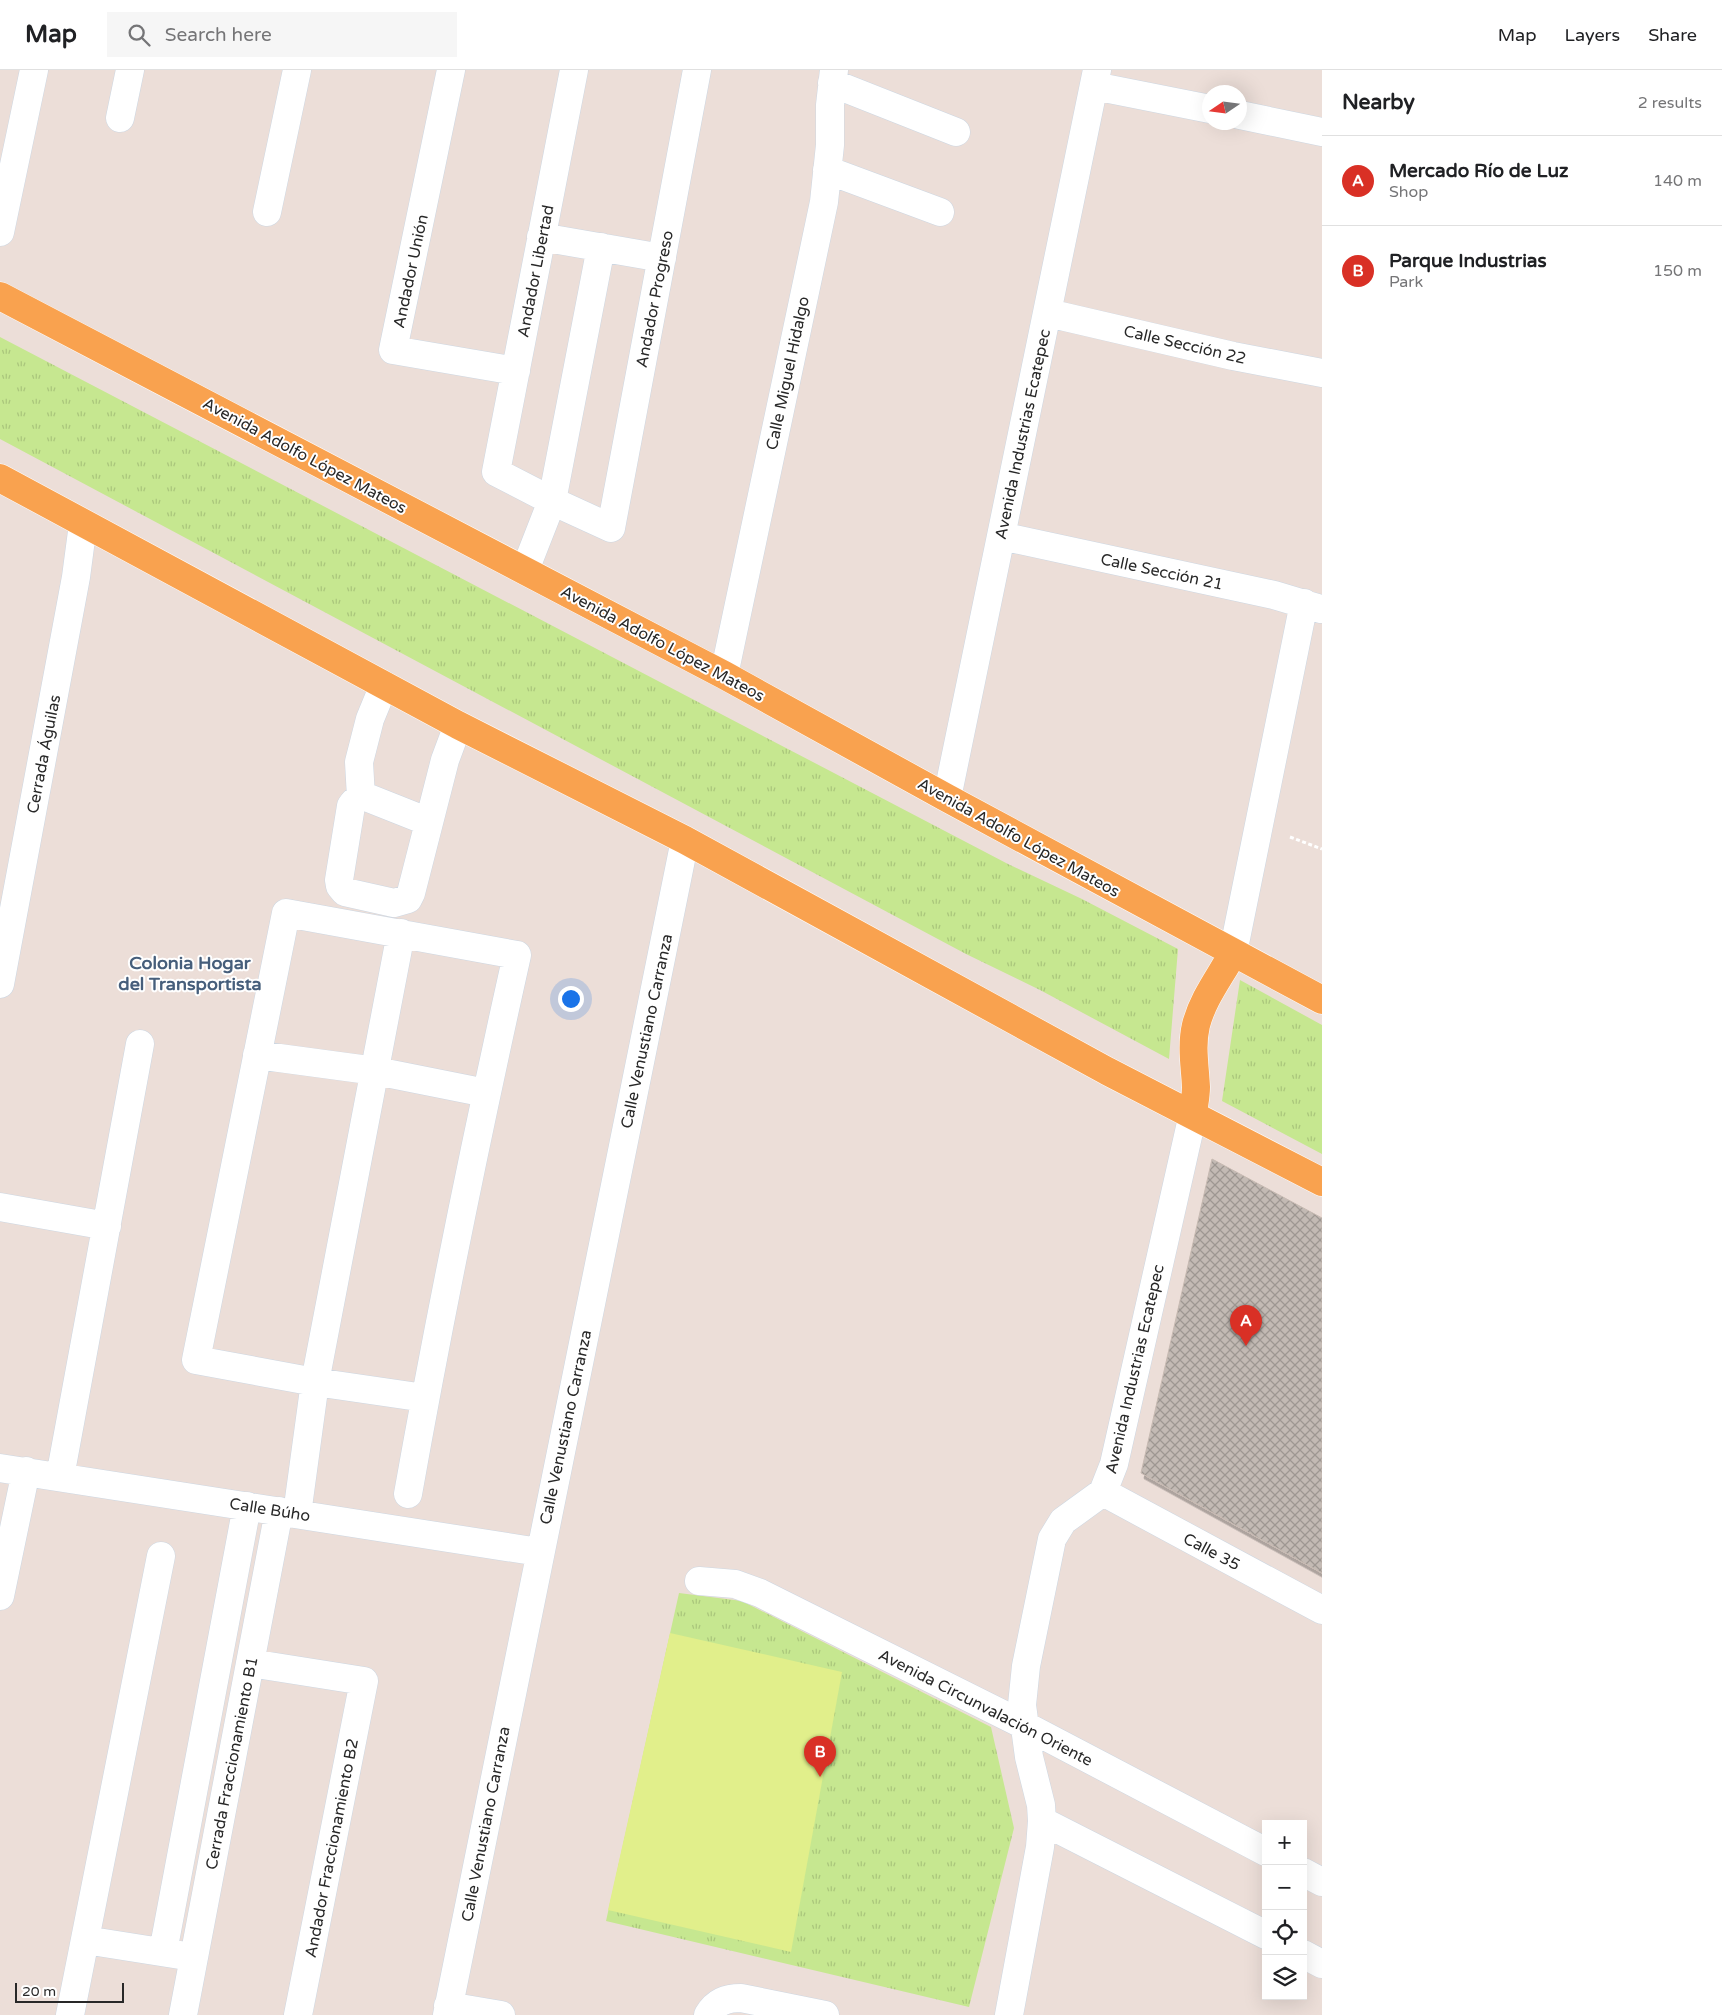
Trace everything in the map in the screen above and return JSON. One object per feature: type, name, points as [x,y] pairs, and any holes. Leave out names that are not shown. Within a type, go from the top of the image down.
[{"type":"main road","name":"Avenida Adolfo López Mateos","points":[[0,296],[724,675],[947,798],[1322,1000]]},
{"type":"main road","points":[[0,478],[458,725],[685,840],[1107,1071],[1322,1182]]},
{"type":"main road","points":[[1193,1114],[1196,1088],[1193,1051],[1196,1026],[1212,987],[1233,953]]},
{"type":"street","points":[[0,232],[34,70]]},
{"type":"street","points":[[120,118],[130,70]]},
{"type":"street","points":[[266,212],[296,70]]},
{"type":"street","name":"Andador Unión","points":[[450,70],[393,350],[516,371]]},
{"type":"street","name":"Andador Libertad","points":[[552,501],[496,472],[574,70]]},
{"type":"street","name":"Andador Progreso","points":[[552,501],[611,528],[697,70]]},
{"type":"street","points":[[833,76],[956,132]]},
{"type":"street","name":"Calle Miguel Hidalgo","points":[[724,675],[824,202],[828,170],[833,76]]},
{"type":"street","points":[[1096,78],[1202,107]]},
{"type":"street","name":"Avenida Industrias Ecatepec","points":[[947,798],[1096,78]]},
{"type":"street","points":[[1247,116],[1322,132]]},
{"type":"street","points":[[828,170],[940,212]]},
{"type":"street","points":[[541,237],[662,258]]},
{"type":"street","points":[[525,570],[552,501],[600,247]]},
{"type":"street","name":"Calle Sección 22","points":[[1048,313],[1233,356],[1322,373]]},
{"type":"street","name":"Cerrada Águilas","points":[[0,984],[76,577],[83,524]]},
{"type":"street","name":"Calle Sección 21","points":[[1001,536],[1313,606]]},
{"type":"street","points":[[1233,953],[1313,606]]},
{"type":"street","points":[[361,797],[359,762],[370,719],[384,685]]},
{"type":"street","points":[[429,822],[366,797],[361,797],[354,801],[351,806],[339,880],[340,886],[345,892],[394,903],[408,899],[429,822],[445,760],[458,725]]},
{"type":"street","name":"Calle Venustiano Carranza","points":[[448,2010],[539,1552],[685,840]]},
{"type":"street","points":[[408,1494],[425,1398],[486,1093],[517,955],[286,913],[196,1360],[315,1382],[425,1398]]},
{"type":"street","name":"Cerrada Fraccionamiento B1","points":[[183,2015],[250,1663],[288,1512],[315,1382],[401,933]]},
{"type":"street","points":[[60,1477],[140,1044]]},
{"type":"street","points":[[257,1055],[376,1071],[486,1093]]},
{"type":"street","name":"Avenida Industrias Ecatepec","points":[[1009,2015],[1040,1846],[1042,1821],[1041,1805],[1028,1757],[1024,1725],[1023,1685],[1052,1539],[1064,1521],[1103,1492],[1114,1464],[1193,1114]]},
{"type":"street","points":[[0,1207],[107,1226]]},
{"type":"street","name":"Calle Búho","points":[[0,1468],[539,1552]]},
{"type":"street","points":[[0,1596],[26,1471]]},
{"type":"street","name":"Calle 35","points":[[1103,1492],[1322,1610]]},
{"type":"street","points":[[163,1952],[247,1506]]},
{"type":"street","points":[[70,2015],[161,1556]]},
{"type":"street","name":"Avenida Circunvalación Oriente","points":[[699,1581],[735,1584],[760,1593],[1024,1725],[1262,1850]]},
{"type":"street","name":"Andador Fraccionamiento B2","points":[[250,1663],[364,1681],[298,2015]]},
{"type":"street","points":[[1042,1821],[1262,1933]]},
{"type":"street","points":[[1307,1874],[1322,1882]]},
{"type":"street","points":[[85,1940],[194,1958]]},
{"type":"street","points":[[1305,1955],[1322,1964]]},
{"type":"street","points":[[708,2015],[721,2001],[730,1998],[741,1998],[825,2015]]},
{"type":"street","points":[[448,2010],[501,2015]]},
{"type":"green space","points":[[0,337],[1008,864],[1082,899],[1178,949],[1169,1059],[1040,990],[966,954],[0,439]]},
{"type":"green space","points":[[1240,980],[1322,1025],[1322,1154],[1222,1101]]},
{"type":"green space","points":[[679,1593],[742,1601],[991,1727],[1014,1828],[969,2007],[606,1921]]},
{"type":"green space","points":[[670,1633],[842,1672],[791,1952],[608,1910]]},
{"type":"building","points":[[1212,1159],[1322,1218],[1322,1573],[1141,1473]]},
{"type":"place","name":"Mercado Río de Luz","points":[[1246,1346]]},
{"type":"place","name":"Parque Industrias","points":[[820,1777]]},
{"type":"district","name":"Colonia Hogar del Transportista","points":[[190,973]]}]
